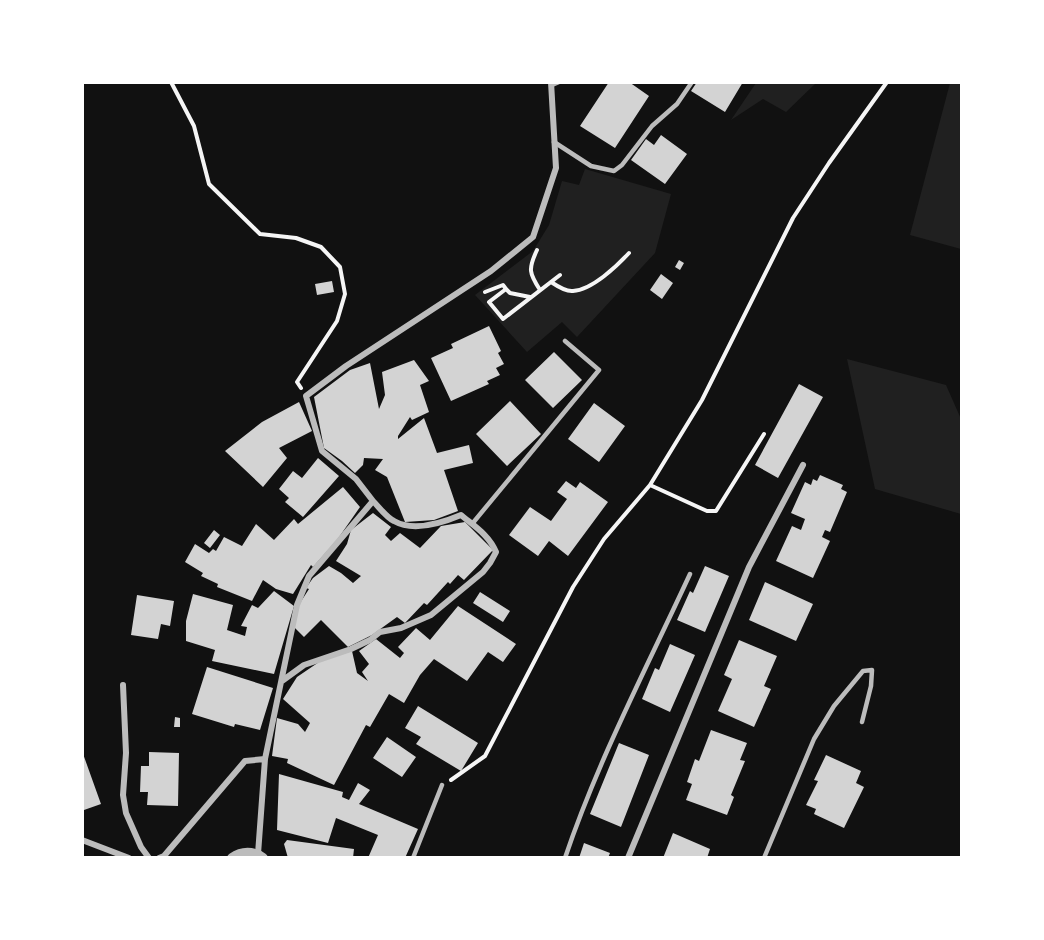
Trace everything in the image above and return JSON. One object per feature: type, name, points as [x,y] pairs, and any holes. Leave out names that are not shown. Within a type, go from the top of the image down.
[{"type":"street","points":[[281,682],[304,665],[351,649],[370,640],[380,632],[401,628],[431,615],[466,588],[490,563],[496,552],[492,543],[461,515],[439,522],[405,526],[392,520],[356,479],[322,451],[306,396],[346,366],[474,282],[533,237],[556,168],[551,84]]},
{"type":"street","points":[[628,858],[749,567],[803,465]]},
{"type":"street","points":[[232,858],[248,852],[260,856],[265,759],[297,605],[309,576],[373,501]]},
{"type":"street","points":[[123,686],[126,753],[123,795],[126,813],[141,847],[149,858]]},
{"type":"street","points":[[159,858],[164,856],[245,761],[265,759]]},
{"type":"street","points":[[82,840],[129,858]]},
{"type":"lane","points":[[551,84],[559,82]]},
{"type":"lane","points":[[554,142],[591,166],[614,171],[622,165],[652,126],[677,104],[692,82]]},
{"type":"lane","points":[[472,524],[600,370],[565,340]]},
{"type":"lane","points":[[565,858],[613,739],[690,574]]},
{"type":"lane","points":[[764,858],[814,739],[834,706],[863,670],[872,670],[871,686],[862,722]]},
{"type":"lane","points":[[412,858],[442,785]]},
{"type":"path","points":[[171,82],[194,126],[209,184],[260,234],[296,238],[321,247],[340,267],[345,294],[337,321],[297,382],[306,396]]},
{"type":"path","points":[[442,785],[485,756],[573,587],[604,539],[650,485],[702,400],[792,218],[887,82]]},
{"type":"path","points":[[540,290],[531,275],[531,264],[543,242]]},
{"type":"path","points":[[551,282],[560,288],[573,291],[593,284],[619,265],[629,253]]},
{"type":"path","points":[[506,289],[489,302],[502,319],[560,275]]},
{"type":"path","points":[[474,282],[482,293],[503,285],[510,293],[531,297]]},
{"type":"path","points":[[650,485],[707,511],[716,511],[764,434]]},
{"type":"shaded area","points":[[756,83],[816,83],[786,112],[763,99],[731,120]]},
{"type":"shaded area","points":[[950,83],[961,83],[961,249],[910,235]]},
{"type":"shaded area","points":[[585,169],[671,194],[655,253],[577,337],[562,322],[527,352],[475,295],[533,251],[549,225],[562,181],[579,185]]},
{"type":"shaded area","points":[[847,359],[946,385],[961,419],[961,514],[875,489]]},
{"type":"building","points":[[609,82],[629,82],[649,96],[615,148],[580,126]]},
{"type":"building","points":[[697,82],[743,82],[725,112],[691,91]]},
{"type":"building","points":[[661,135],[687,154],[665,184],[631,160],[646,139],[654,145]]},
{"type":"building","points":[[679,260],[684,263],[680,270],[675,267]]},
{"type":"building","points":[[661,274],[673,283],[662,299],[650,290]]},
{"type":"building","points":[[332,281],[334,292],[317,295],[315,284]]},
{"type":"building","points":[[489,326],[501,351],[498,353],[504,364],[496,368],[500,375],[487,381],[489,384],[451,401],[431,358],[453,348],[451,344]]},
{"type":"building","points":[[554,352],[582,380],[553,408],[525,380]]},
{"type":"building","points":[[414,360],[429,381],[420,385],[429,412],[412,420],[410,417],[398,439],[424,418],[437,453],[469,445],[473,463],[444,470],[458,511],[434,520],[405,522],[387,477],[375,470],[383,459],[364,458],[363,465],[355,473],[324,448],[314,397],[350,370],[370,363],[379,409],[385,395],[382,372]]},
{"type":"building","points":[[799,384],[823,397],[778,478],[755,465]]},
{"type":"building","points":[[510,401],[541,434],[507,466],[476,434]]},
{"type":"building","points":[[299,402],[312,431],[279,448],[287,458],[263,487],[225,451],[262,422]]},
{"type":"building","points":[[594,403],[625,426],[599,462],[568,439]]},
{"type":"building","points":[[318,458],[339,476],[303,517],[285,502],[289,498],[279,489],[293,471],[302,478]]},
{"type":"building","points":[[820,475],[843,485],[841,489],[847,492],[830,532],[825,530],[822,537],[830,541],[813,578],[776,561],[792,526],[801,530],[805,519],[791,513],[805,482],[811,485],[813,479],[817,481]]},
{"type":"building","points":[[566,481],[576,488],[580,482],[608,502],[568,556],[549,541],[538,556],[509,535],[530,507],[551,521],[567,499],[557,492]]},
{"type":"building","points":[[343,487],[360,507],[337,540],[313,567],[311,565],[293,594],[276,589],[263,580],[252,601],[217,587],[218,584],[201,576],[203,573],[185,562],[195,544],[209,553],[213,549],[216,551],[224,537],[242,546],[256,524],[274,540],[294,519],[298,524]]},
{"type":"building","points":[[373,513],[391,527],[385,535],[391,541],[400,533],[420,548],[441,526],[465,522],[493,550],[464,580],[458,575],[450,584],[448,582],[427,605],[424,603],[405,623],[397,617],[372,635],[348,647],[321,620],[304,637],[293,626],[300,603],[309,589],[306,588],[313,578],[329,566],[353,583],[361,576],[336,561],[347,544],[351,530]]},
{"type":"building","points":[[214,530],[220,535],[210,548],[204,543]]},
{"type":"building","points":[[705,566],[729,576],[705,632],[677,620],[690,591],[693,593]]},
{"type":"building","points":[[765,582],[813,604],[796,641],[749,620]]},
{"type":"building","points":[[274,591],[294,606],[274,674],[212,661],[215,650],[186,641],[186,621],[193,594],[233,605],[227,630],[245,636],[247,627],[241,626],[252,605],[258,608]]},
{"type":"building","points":[[480,592],[510,611],[503,622],[473,603]]},
{"type":"building","points":[[137,595],[174,601],[170,626],[161,624],[158,639],[131,635]]},
{"type":"building","points":[[458,606],[516,644],[503,662],[488,652],[467,681],[434,659],[420,675],[404,703],[389,694],[370,727],[366,725],[334,785],[287,763],[288,759],[272,756],[277,718],[298,724],[305,732],[310,723],[283,699],[297,677],[322,660],[352,651],[357,673],[368,681],[362,672],[369,664],[359,651],[376,639],[400,658],[404,653],[398,647],[416,628],[430,640]]},
{"type":"building","points":[[739,640],[777,656],[764,686],[771,689],[754,727],[718,711],[732,679],[724,675]]},
{"type":"building","points":[[670,644],[695,655],[670,712],[642,699],[655,668],[659,670]]},
{"type":"building","points":[[207,667],[273,688],[260,730],[235,724],[234,727],[192,714]]},
{"type":"building","points":[[418,706],[478,743],[461,771],[416,744],[421,737],[405,728]]},
{"type":"building","points":[[175,717],[180,718],[180,727],[174,727]]},
{"type":"building","points":[[711,730],[747,743],[740,760],[745,761],[731,795],[734,797],[727,815],[686,800],[692,784],[687,782],[695,759],[699,761]]},
{"type":"building","points":[[387,737],[416,757],[402,777],[373,758]]},
{"type":"building","points":[[619,743],[649,755],[621,827],[590,814]]},
{"type":"building","points":[[82,751],[101,804],[84,810],[82,805]]},
{"type":"building","points":[[149,752],[179,753],[178,806],[147,805],[148,792],[140,792],[141,766],[149,766]]},
{"type":"building","points":[[826,755],[861,771],[856,783],[864,787],[844,828],[814,814],[816,809],[806,805],[818,781],[814,780]]},
{"type":"building","points":[[279,774],[343,792],[342,797],[349,800],[358,783],[370,790],[359,804],[418,829],[405,858],[368,858],[378,835],[336,818],[328,843],[277,830]]},
{"type":"building","points":[[673,833],[710,849],[707,858],[663,858]]},
{"type":"building","points":[[287,840],[354,849],[353,858],[288,858],[284,844]]},
{"type":"building","points":[[584,843],[610,853],[608,858],[579,858]]}]
